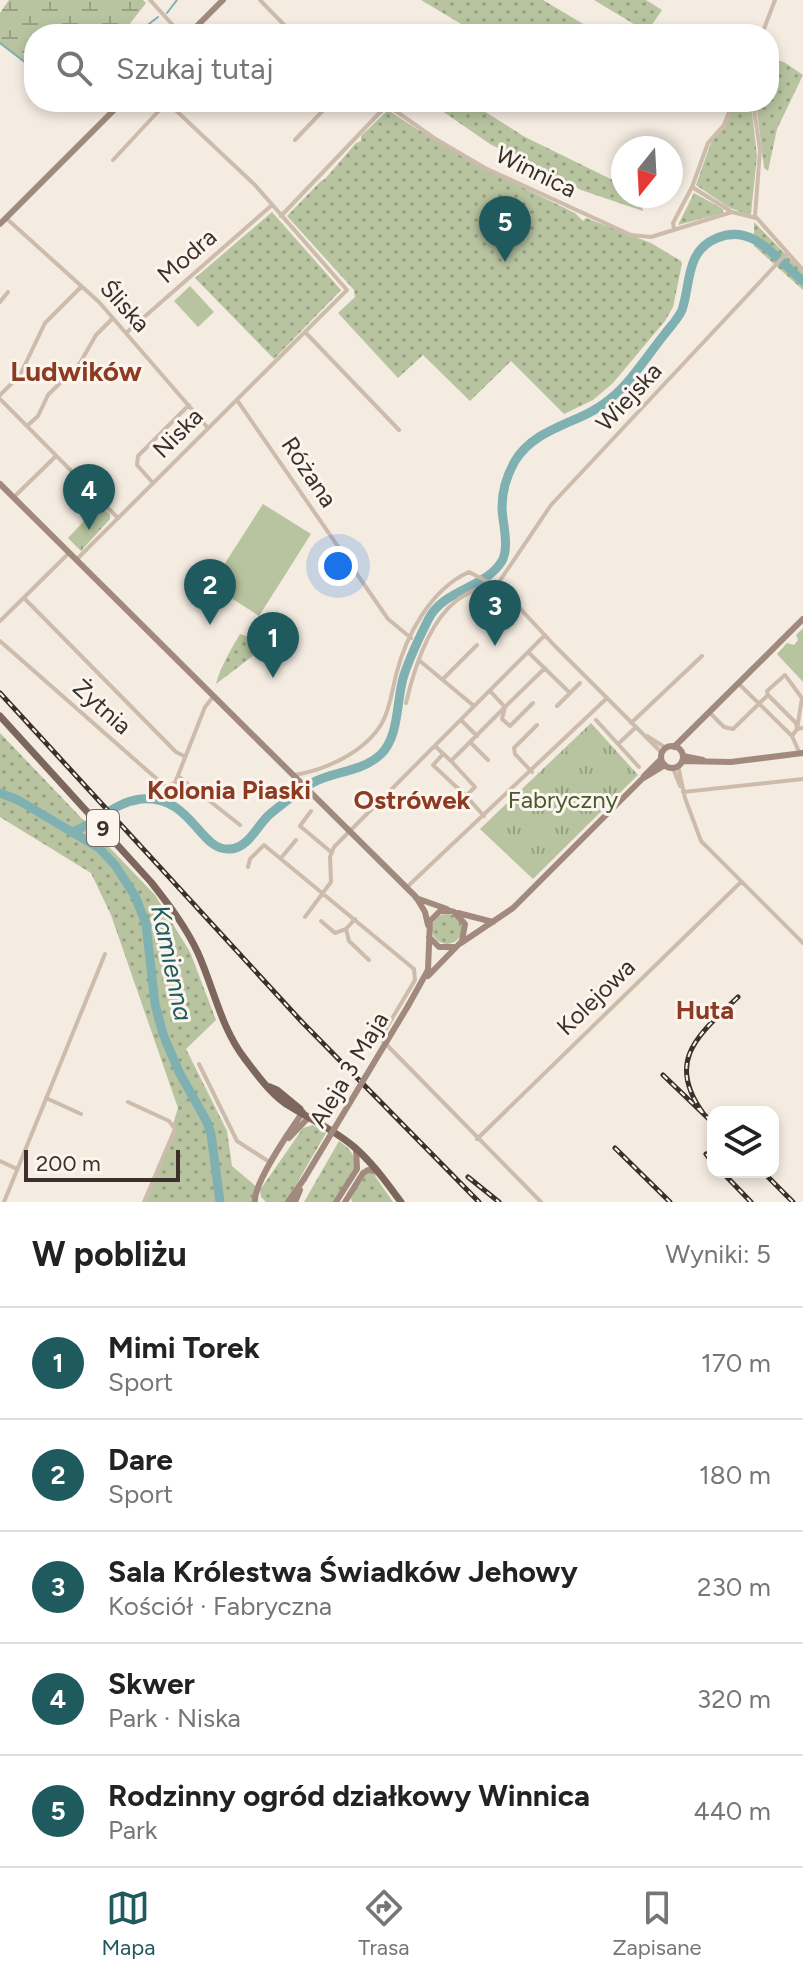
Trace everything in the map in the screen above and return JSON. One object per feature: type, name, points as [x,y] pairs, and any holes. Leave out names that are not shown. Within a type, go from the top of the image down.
[{"type":"main road","name":"9","points":[[0,716],[151,882],[186,930],[236,1046],[273,1093],[356,1148],[401,1202]]},
{"type":"street","points":[[150,0],[172,24]]},
{"type":"street","points":[[199,24],[223,0]]},
{"type":"street","points":[[260,0],[283,24]]},
{"type":"street","points":[[766,24],[775,0]]},
{"type":"street","points":[[0,224],[110,112]]},
{"type":"street","points":[[113,160],[158,112]]},
{"type":"street","points":[[178,112],[255,185],[280,216],[377,112]]},
{"type":"street","points":[[295,140],[322,112]]},
{"type":"street","name":"Winnica","points":[[398,112],[485,168],[608,225],[644,237],[732,212]]},
{"type":"street","points":[[674,229],[673,223],[692,187],[708,143],[724,125],[729,112]]},
{"type":"street","points":[[754,112],[760,150],[756,218]]},
{"type":"street","points":[[692,187],[732,212],[756,218],[803,270]]},
{"type":"street","name":"Modra","points":[[126,333],[272,205]]},
{"type":"street","name":"Niska","points":[[76,560],[347,290],[280,216]]},
{"type":"street","name":"Śliska","points":[[6,218],[113,318],[208,428]]},
{"type":"street","name":"Wiejska","points":[[497,585],[551,505],[787,253]]},
{"type":"street","points":[[82,286],[45,323],[20,375],[0,397],[118,518]]},
{"type":"street","points":[[0,302],[8,292]]},
{"type":"street","points":[[27,426],[38,416],[48,395],[80,363],[96,335],[113,318]]},
{"type":"street","points":[[305,332],[399,430]]},
{"type":"street","name":"Różana","points":[[237,400],[388,619],[411,638]]},
{"type":"street","points":[[153,483],[137,465],[138,456],[189,405]]},
{"type":"street","points":[[14,497],[56,456]]},
{"type":"street","points":[[0,484],[416,897],[425,912],[428,935],[439,947],[458,945],[466,933],[465,924],[453,911]]},
{"type":"street","points":[[0,621],[69,553]]},
{"type":"street","points":[[292,776],[337,763],[376,731],[385,718],[399,664],[411,638],[437,594],[467,573],[497,585],[633,726],[672,757],[731,762],[801,753],[792,736],[738,683]]},
{"type":"street","points":[[406,703],[420,661],[439,620],[452,604],[489,581]]},
{"type":"street","points":[[24,598],[176,752],[185,756]]},
{"type":"street","points":[[672,757],[693,728],[803,619]]},
{"type":"street","points":[[305,917],[332,877],[331,852],[545,635]]},
{"type":"street","name":"Żytnia","points":[[0,641],[162,785],[172,787],[178,776]]},
{"type":"street","points":[[443,679],[477,645]]},
{"type":"street","points":[[528,652],[570,693]]},
{"type":"street","points":[[618,744],[702,656]]},
{"type":"street","points":[[420,661],[474,706]]},
{"type":"street","points":[[451,761],[545,668]]},
{"type":"street","points":[[709,712],[724,727],[733,729],[785,675],[803,698],[800,729],[792,736]]},
{"type":"street","points":[[557,706],[580,683]]},
{"type":"street","points":[[490,690],[505,707]]},
{"type":"street","points":[[768,695],[800,729]]},
{"type":"street","points":[[213,697],[205,707],[178,776],[240,825]]},
{"type":"street","points":[[406,888],[607,698]]},
{"type":"street","points":[[505,707],[502,719],[510,726],[533,703]]},
{"type":"street","points":[[461,720],[477,736]]},
{"type":"street","points":[[596,720],[639,767]]},
{"type":"street","points":[[532,772],[515,754],[514,748],[537,725]]},
{"type":"street","points":[[470,742],[488,760]]},
{"type":"street","points":[[435,746],[475,787],[466,796]]},
{"type":"street","points":[[443,753],[433,765],[484,816]]},
{"type":"street","points":[[672,757],[701,841],[803,943]]},
{"type":"street","name":"Aleja 3 Maja","points":[[288,1202],[424,980],[458,945],[513,908],[642,779],[672,757]]},
{"type":"street","points":[[682,790],[803,779]]},
{"type":"street","points":[[311,811],[300,826],[331,852]]},
{"type":"street","points":[[281,858],[296,840]]},
{"type":"street","points":[[248,867],[250,859],[264,845],[416,972],[414,982],[384,1032],[383,1041],[541,1202]]},
{"type":"street","name":"Kolejowa","points":[[477,1139],[741,882]]},
{"type":"street","points":[[416,897],[493,922]]},
{"type":"street","points":[[428,925],[435,914],[453,911]]},
{"type":"street","points":[[321,921],[335,933],[346,929],[355,919]]},
{"type":"street","points":[[346,929],[349,941],[369,960]]},
{"type":"street","name":"Aleja 3 Maja","points":[[424,980],[429,965],[428,935]]},
{"type":"street","points":[[4,1202],[105,954]]},
{"type":"street","points":[[199,1064],[237,1141],[271,1163]]},
{"type":"street","points":[[46,1098],[81,1114]]},
{"type":"street","points":[[128,1102],[169,1121],[175,1129],[144,1202]]},
{"type":"street","points":[[258,1202],[257,1187],[306,1114]]},
{"type":"street","points":[[336,1202],[357,1169],[356,1148]]},
{"type":"street","points":[[0,1161],[17,1169]]},
{"type":"street","points":[[357,1169],[371,1164]]},
{"type":"street","points":[[345,1202],[363,1173],[370,1170],[379,1172]]},
{"type":"street","name":"Aleja 3 Maja","points":[[295,1202],[304,1179]]},
{"type":"green space","points":[[9,0],[143,0],[146,3],[130,24],[24,24],[24,62],[0,44],[0,13]]},
{"type":"green space","points":[[421,0],[543,0],[583,24],[461,24]]},
{"type":"green space","points":[[594,0],[646,0],[662,10],[652,24],[634,24]]},
{"type":"green space","points":[[779,61],[803,75],[777,129],[768,171],[764,168],[757,112],[779,112]]},
{"type":"green space","points":[[386,112],[391,112],[503,178],[575,213],[583,221],[586,218],[651,243],[681,261],[673,307],[665,321],[613,383],[593,400],[564,414],[511,361],[470,401],[423,355],[398,378],[338,313],[355,297],[354,290],[287,216],[361,141],[361,136]]},
{"type":"green space","points":[[444,112],[486,112],[525,137],[611,179],[611,200],[581,190],[490,144]]},
{"type":"green space","points":[[731,112],[752,112],[757,156],[749,215],[728,207],[696,185],[712,140],[725,127]]},
{"type":"green space","points":[[694,193],[723,209],[723,213],[678,225]]},
{"type":"green space","points":[[272,212],[341,290],[274,359],[195,278]]},
{"type":"green space","points":[[754,222],[803,272],[803,290],[754,246]]},
{"type":"green space","points":[[190,286],[214,312],[198,327],[174,301]]},
{"type":"green space","points":[[100,504],[110,514],[110,519],[81,551],[68,538]]},
{"type":"green space","points":[[263,504],[311,534],[259,616],[211,585]]},
{"type":"green space","points":[[803,628],[803,682],[777,654],[787,643],[794,645],[798,640],[796,635]]},
{"type":"green space","points":[[240,634],[266,642],[266,646],[216,684],[223,666]]},
{"type":"green space","name":"Fabryczny","points":[[591,723],[638,775],[533,879],[480,829]]},
{"type":"green space","points":[[591,727],[605,743],[580,766],[566,750]]},
{"type":"green space","points":[[0,733],[155,895],[190,952],[216,1020],[186,1049],[227,1131],[232,1166],[257,1187],[255,1202],[145,1200],[175,1129],[173,1124],[178,1108],[111,915],[91,873],[0,817]]},
{"type":"green space","points":[[447,914],[453,915],[461,923],[461,935],[453,943],[447,944],[441,943],[433,935],[432,929],[433,923],[441,915]]},
{"type":"green space","points":[[313,1125],[326,1133],[286,1202],[266,1202],[260,1190],[303,1128]]},
{"type":"green space","points":[[339,1141],[353,1156],[355,1163],[351,1177],[335,1202],[304,1202]]},
{"type":"green space","points":[[366,1171],[379,1172],[375,1176],[393,1202],[352,1202],[351,1198]]},
{"type":"waterway","points":[[167,13],[177,0]]},
{"type":"waterway","points":[[149,24],[158,17]]},
{"type":"waterway","points":[[0,43],[24,61]]},
{"type":"waterway","points":[[71,832],[130,801],[158,800],[183,813],[219,848],[237,848],[270,814],[309,785],[373,761],[391,738],[404,675],[428,620],[444,602],[485,578],[502,561],[506,541],[503,495],[515,461],[535,440],[598,407],[625,385],[680,313],[699,251],[717,238],[743,235],[765,246],[803,281]]},
{"type":"waterway","name":"Kamienna","points":[[0,793],[18,800],[99,848],[115,865],[135,896],[146,924],[155,1004],[163,1034],[179,1072],[207,1122],[220,1202]]},
{"type":"railway","points":[[0,693],[302,1022],[479,1202]]},
{"type":"railway","points":[[703,1113],[692,1094],[687,1062],[700,1035],[738,997]]},
{"type":"railway","points":[[663,1075],[707,1117]]},
{"type":"railway","points":[[615,1148],[670,1202]]},
{"type":"railway","points":[[468,1177],[499,1202]]},
{"type":"railway","points":[[728,1178],[751,1202]]},
{"type":"railway","points":[[769,1178],[793,1202]]},
{"type":"place","name":"Rodzinny ogród działkowy Winnica","points":[[505,262]]},
{"type":"place","name":"Skwer","points":[[89,530]]},
{"type":"place","name":"Dare","points":[[210,625]]},
{"type":"place","name":"Sala Królestwa Świadków Jehowy","points":[[495,646]]},
{"type":"place","name":"Mimi Torek","points":[[273,678]]},
{"type":"district","name":"Ludwików","points":[[76,371]]},
{"type":"district","name":"Kolonia Piaski","points":[[229,790]]},
{"type":"district","name":"Ostrówek","points":[[412,800]]},
{"type":"district","name":"Huta","points":[[705,1010]]}]
